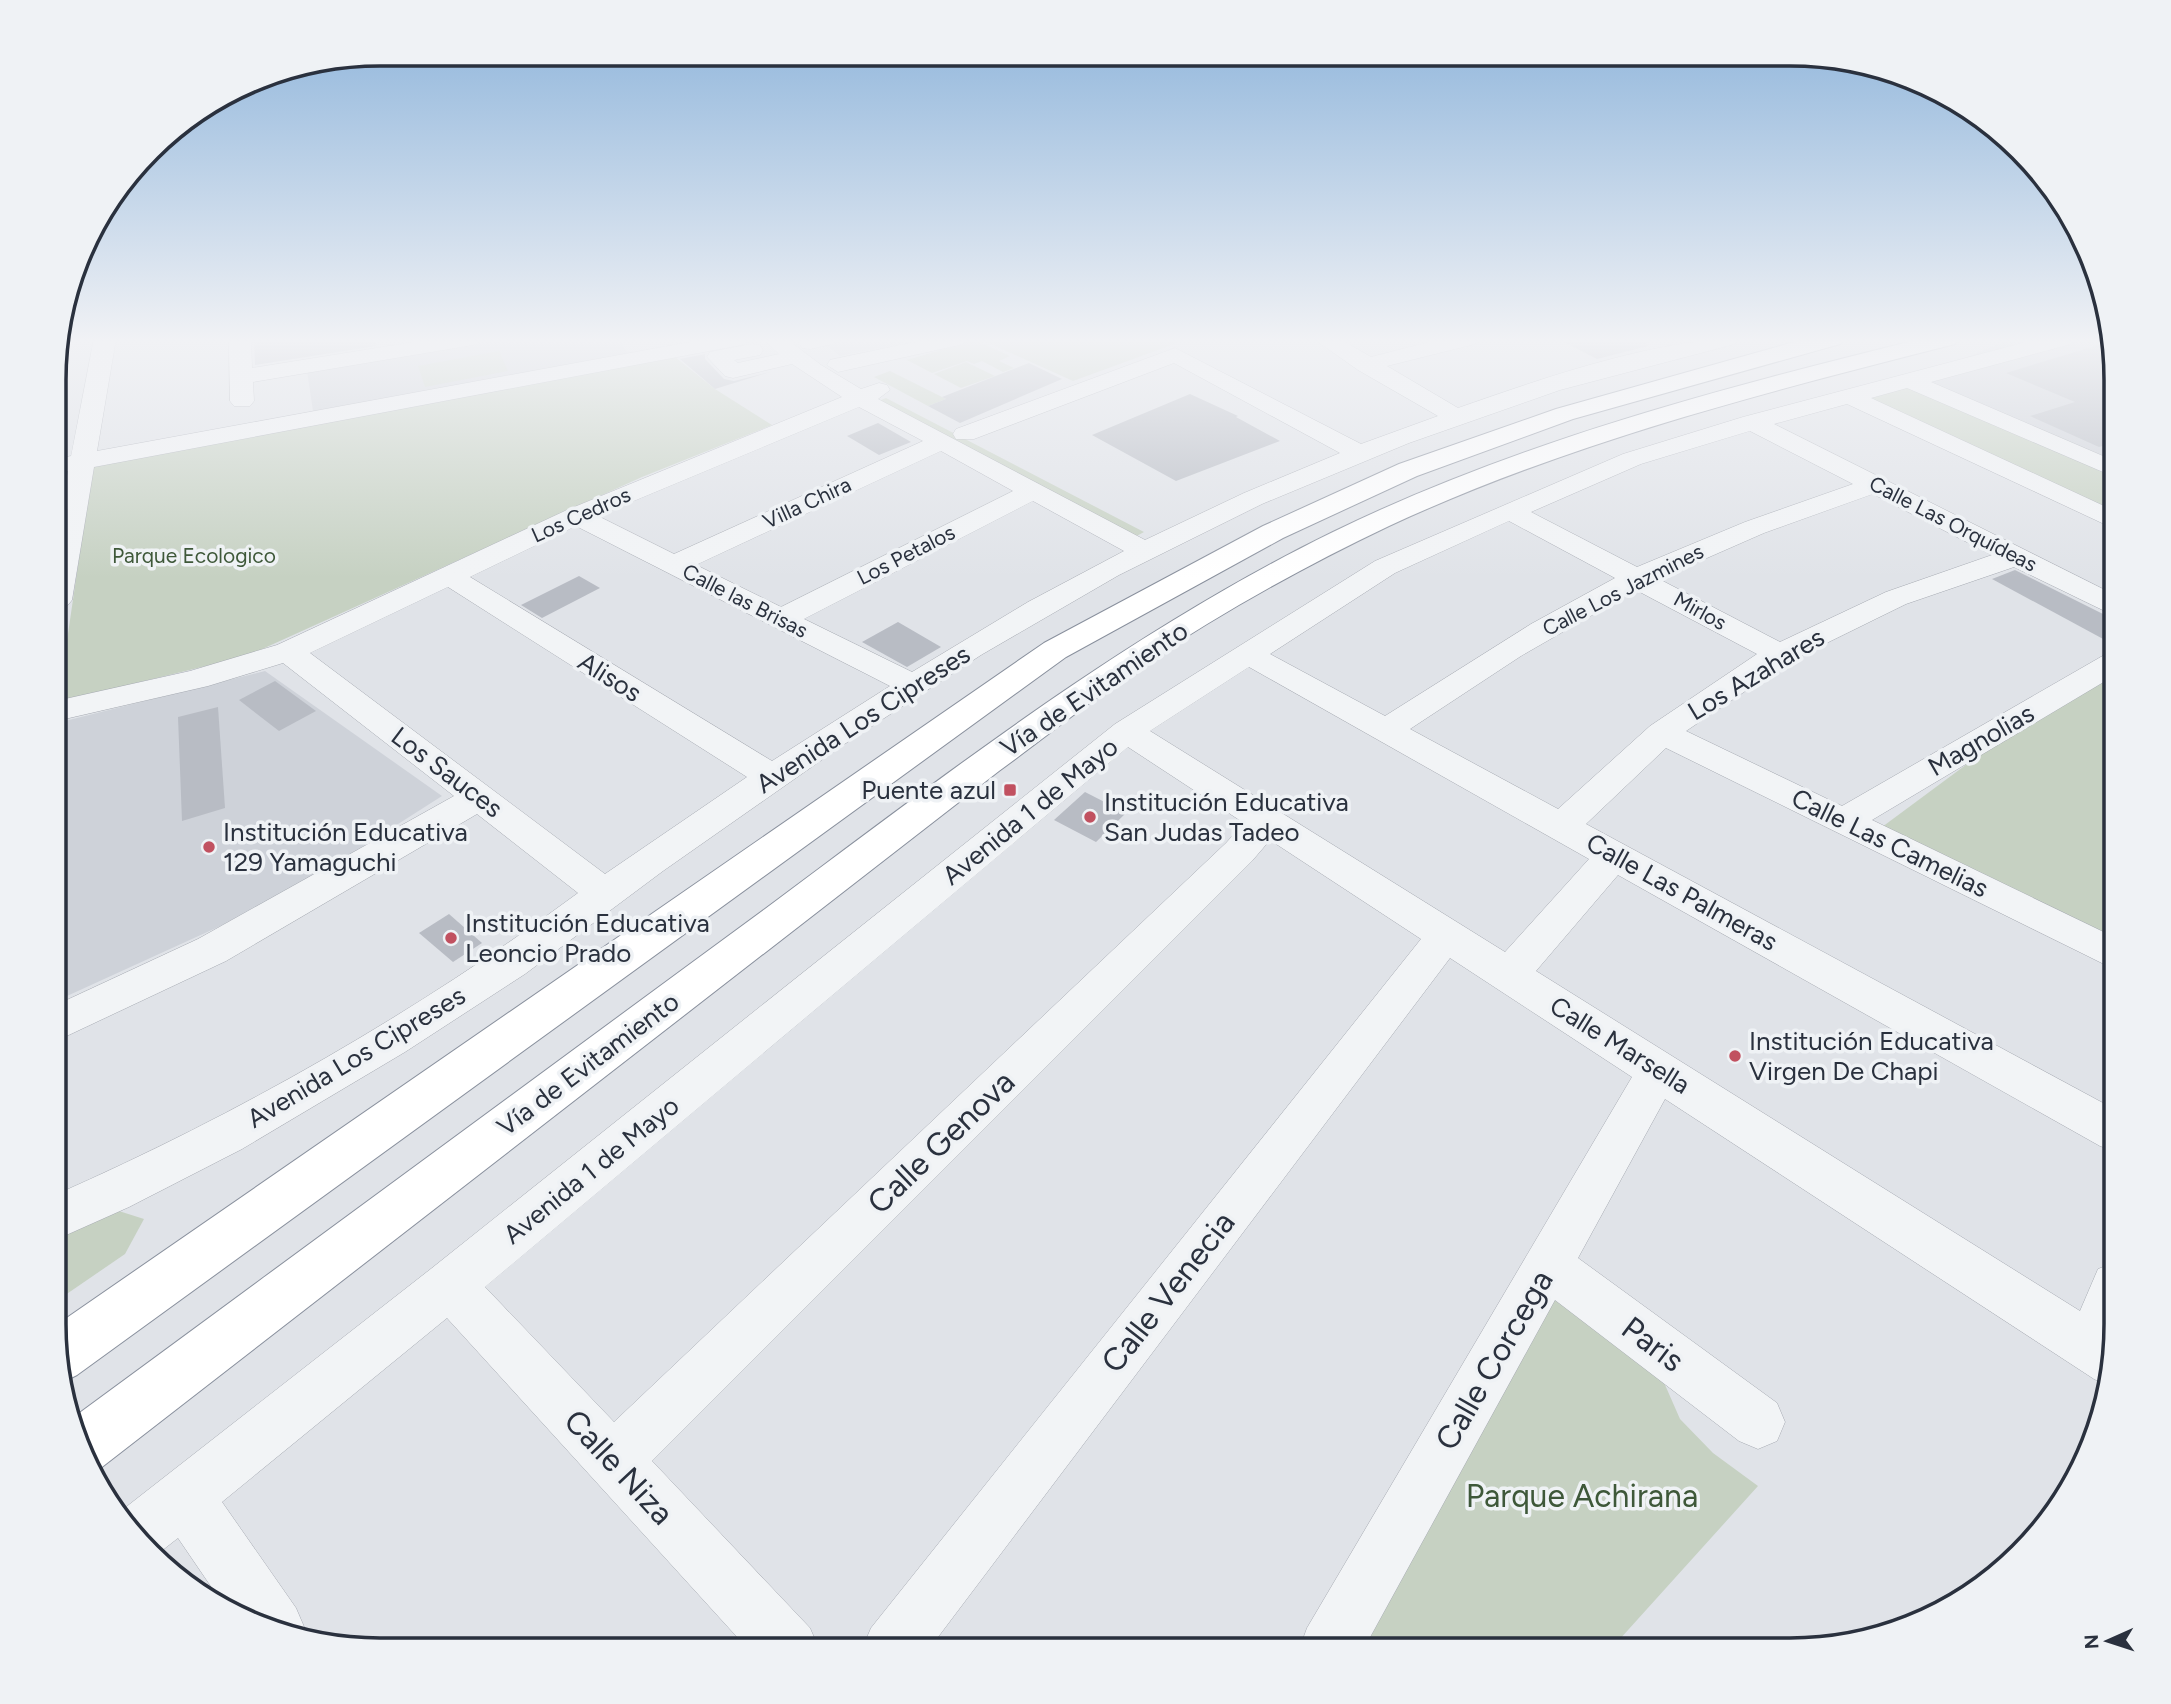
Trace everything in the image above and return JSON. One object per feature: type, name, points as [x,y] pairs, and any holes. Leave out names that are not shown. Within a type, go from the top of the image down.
[{"type":"highway","name":"Vía de Evitamiento","points":[[68,1349],[1055,650],[1222,558],[1405,471],[1551,419]]},
{"type":"highway","name":"Vía de Evitamiento","points":[[89,1442],[986,763],[1134,657],[1260,582],[1379,520],[1520,462],[1650,419]]},
{"type":"street","points":[[66,498],[69,464],[82,419]]},
{"type":"street","points":[[243,419],[243,430]]},
{"type":"street","points":[[69,464],[298,419]]},
{"type":"street","name":"Los Cedros","points":[[288,652],[576,516],[810,419]]},
{"type":"street","points":[[916,419],[1156,545]]},
{"type":"street","name":"Villa Chira","points":[[674,565],[953,438],[1005,419]]},
{"type":"street","name":"Villa Chira","points":[[1294,419],[1359,453]]},
{"type":"street","name":"Avenida Los Cipreses","points":[[66,1213],[198,1150],[335,1073],[501,969],[772,777],[914,685],[1045,605],[1156,545],[1359,453],[1452,419]]},
{"type":"street","name":"Avenida 1 de Mayo","points":[[144,1529],[450,1285],[1127,731],[1385,567],[1632,460],[1765,419]]},
{"type":"street","points":[[1896,419],[2104,517]]},
{"type":"street","points":[[1996,419],[2104,465]]},
{"type":"street","name":"Calle Las Orquídeas","points":[[1751,422],[2104,601]]},
{"type":"street","points":[[953,438],[1031,492],[1156,545]]},
{"type":"street","name":"Calle Los Jazmines","points":[[1388,729],[1516,644],[1638,577],[1756,526],[1874,485]]},
{"type":"street","name":"Los Petalos","points":[[780,618],[1031,492]]},
{"type":"street","name":"Mirlos","points":[[1510,511],[1779,654]]},
{"type":"street","name":"Calle las Brisas","points":[[576,516],[914,685]]},
{"type":"street","name":"Los Azahares","points":[[1562,825],[1662,733],[1720,691],[1779,654],[1896,598],[2018,556]]},
{"type":"street","name":"Alisos","points":[[448,575],[772,777]]},
{"type":"street","points":[[66,709],[208,676],[288,652]]},
{"type":"street","name":"Los Sauces","points":[[288,652],[605,893]]},
{"type":"street","name":"Calle Las Palmeras","points":[[1246,653],[2104,1125]]},
{"type":"street","name":"Magnolias","points":[[1845,820],[2104,667]]},
{"type":"street","name":"Calle Marsella","points":[[1127,731],[2101,1353]]},
{"type":"street","name":"Calle Las Camelias","points":[[1662,733],[1845,820],[2104,949]]},
{"type":"street","points":[[66,1019],[212,950],[480,797]]},
{"type":"street","name":"Calle Genova","points":[[613,1461],[1229,862],[1266,820]]},
{"type":"street","points":[[1509,975],[1614,855]]},
{"type":"street","name":"Calle Venecia","points":[[901,1638],[1446,935]]},
{"type":"street","name":"Calle Corcega","points":[[1336,1638],[1659,1070]]},
{"type":"street","name":"Paris","points":[[1548,1265],[1758,1422]]},
{"type":"street","name":"Calle Niza","points":[[450,1285],[779,1638]]},
{"type":"street","points":[[184,1496],[266,1616]]},
{"type":"shaded area","points":[[2000,419],[2104,419],[2104,464]]},
{"type":"shaded area","name":"Institución Educativa 129 Yamaguchi","points":[[265,671],[442,796],[282,898],[66,996],[66,721]]},
{"type":"green space","name":"Parque Ecologico","points":[[337,419],[762,419],[772,425],[642,477],[247,656],[66,700],[66,647],[93,463]]},
{"type":"green space","points":[[907,419],[926,419],[1144,532],[1133,538]]},
{"type":"green space","points":[[1904,419],[1985,419],[2104,471],[2104,513]]},
{"type":"green space","points":[[2104,680],[2104,940],[1878,830],[2017,727]]},
{"type":"green space","points":[[100,1205],[144,1219],[125,1254],[66,1294],[66,1222]]},
{"type":"green space","name":"Parque Achirana","points":[[1552,1288],[1655,1362],[1680,1419],[1713,1453],[1758,1486],[1621,1638],[1369,1638]]},
{"type":"building","points":[[952,419],[970,419],[960,423]]},
{"type":"building","points":[[1131,419],[1239,419],[1280,441],[1176,481],[1092,435]]},
{"type":"building","points":[[2036,419],[2104,419],[2104,446],[2099,447]]},
{"type":"building","points":[[878,423],[911,442],[879,455],[847,436]]},
{"type":"building","points":[[2015,570],[2104,614],[2104,639],[1992,579]]},
{"type":"building","points":[[579,576],[600,588],[542,618],[521,605]]},
{"type":"building","points":[[898,622],[941,647],[907,667],[862,642]]},
{"type":"building","points":[[275,681],[316,711],[279,731],[239,700]]},
{"type":"building","points":[[218,707],[225,808],[182,821],[178,717]]},
{"type":"building","name":"Institución Educativa San Judas Tadeo","points":[[1085,792],[1126,813],[1096,842],[1054,820]]},
{"type":"building","name":"Institución Educativa Leoncio Prado","points":[[449,914],[482,943],[453,962],[419,933]]},
{"type":"place","name":"Puente azul","points":[[1010,790]]},
{"type":"place","name":"Institución Educativa San Judas Tadeo","points":[[1090,817]]},
{"type":"place","name":"Institución Educativa 129 Yamaguchi","points":[[209,847]]},
{"type":"place","name":"Institución Educativa Leoncio Prado","points":[[451,938]]},
{"type":"place","name":"Institución Educativa Virgen De Chapi","points":[[1735,1056]]}]
